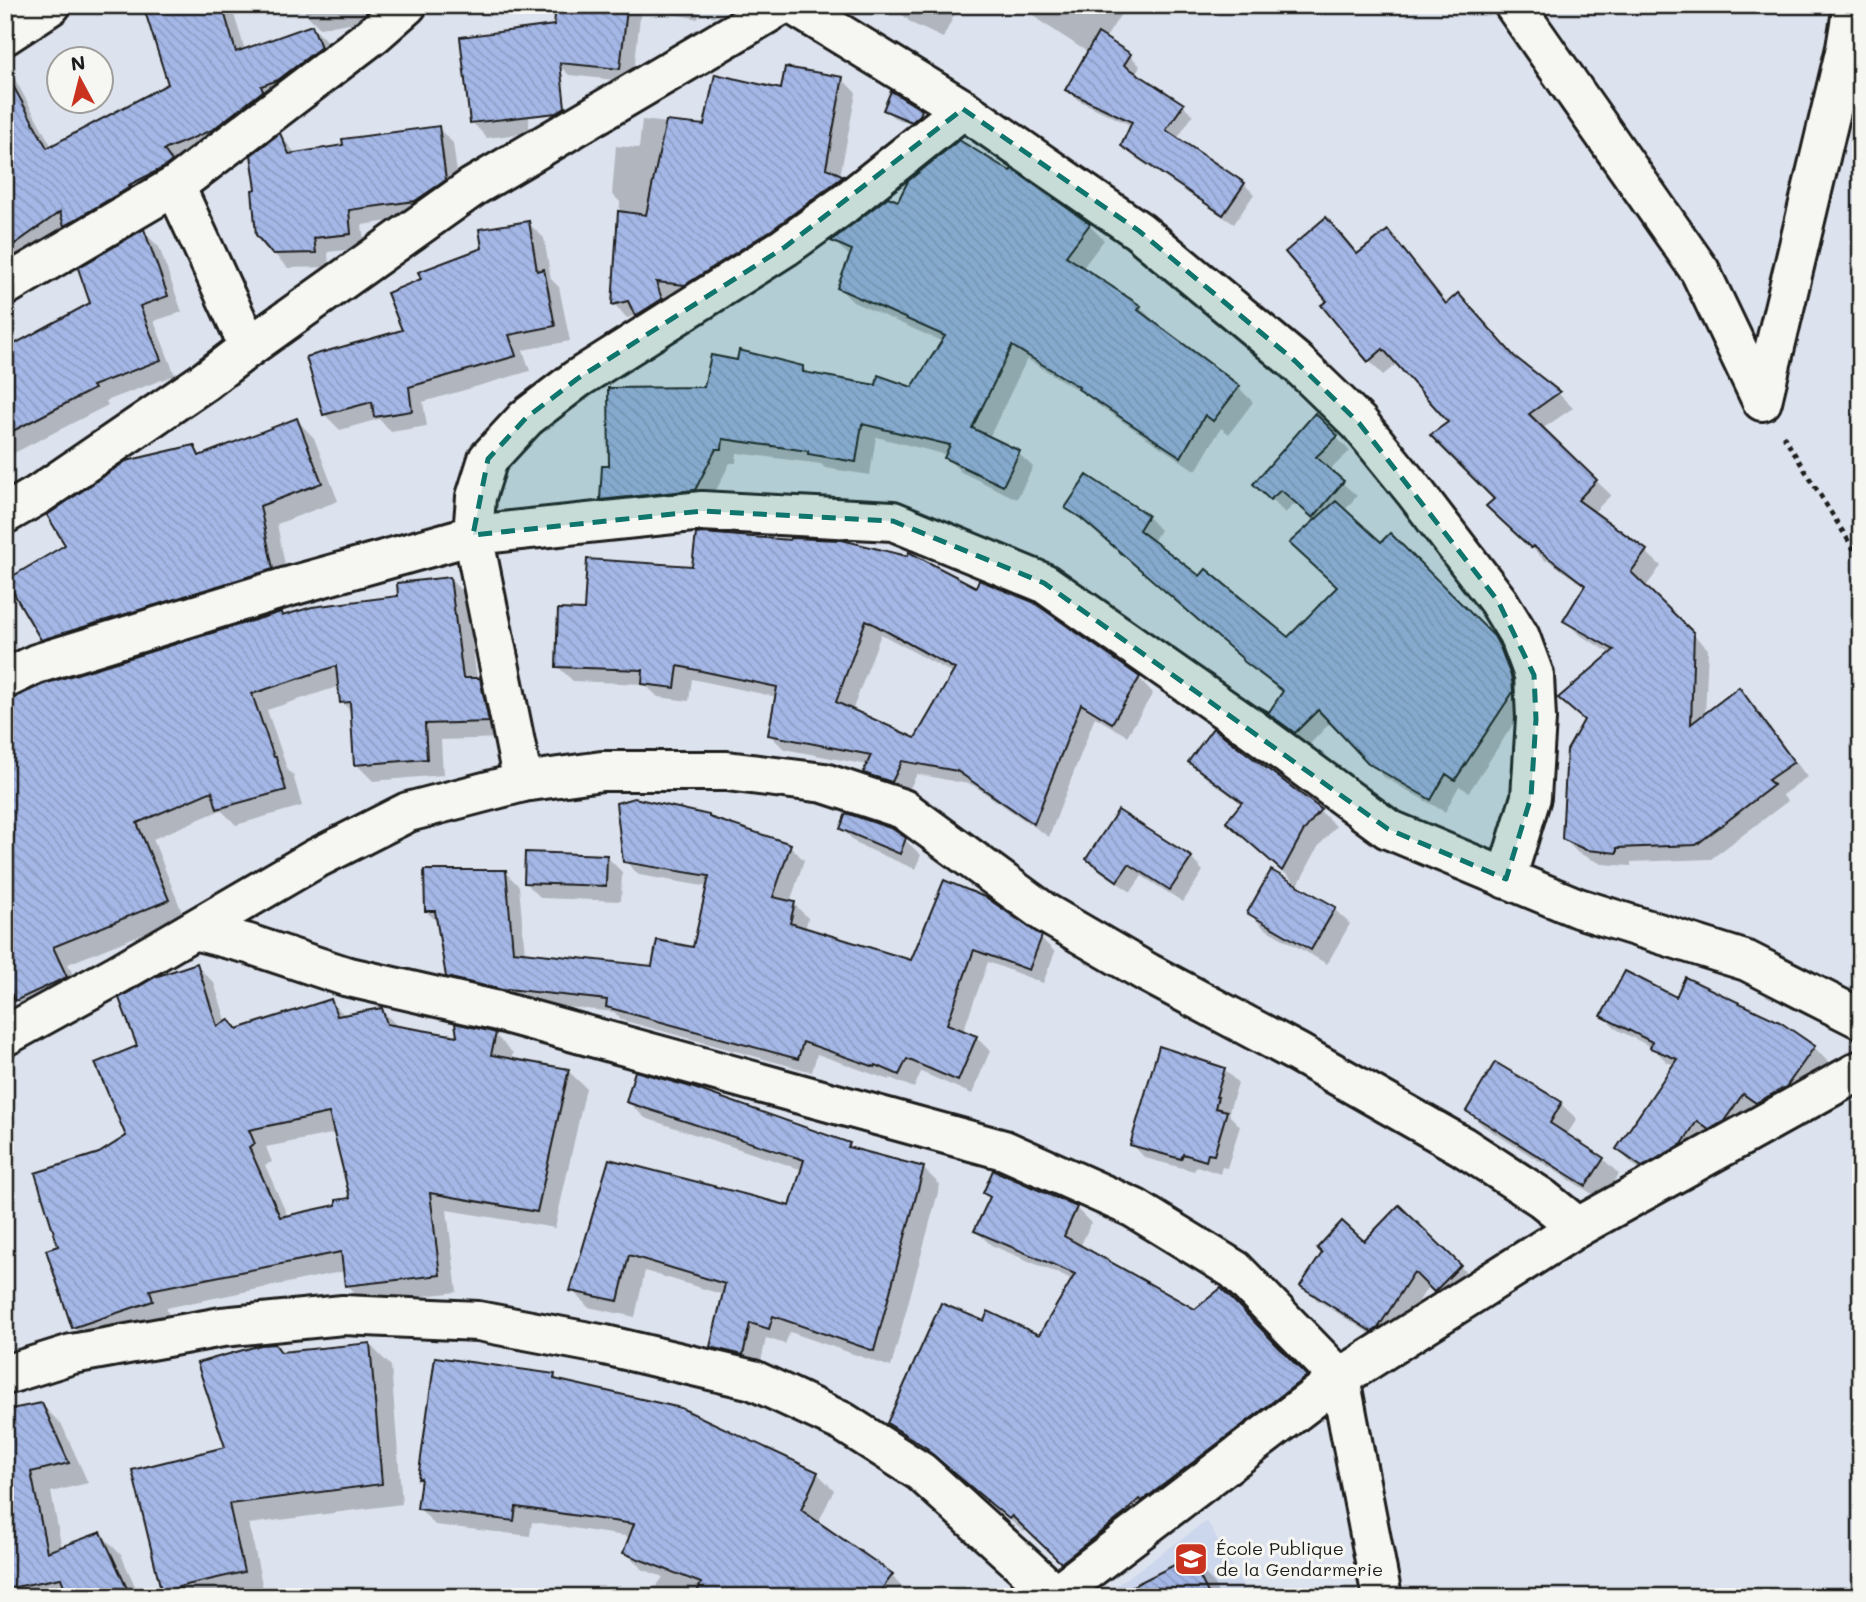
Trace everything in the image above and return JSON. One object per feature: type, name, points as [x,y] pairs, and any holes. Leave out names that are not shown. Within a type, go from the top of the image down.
[{"type":"street","points":[[5,35],[51,5]]},
{"type":"street","points":[[5,286],[175,186],[373,35],[407,5]]},
{"type":"street","points":[[5,514],[38,495],[194,389],[473,187],[782,5]]},
{"type":"street","points":[[793,5],[963,109],[1139,230],[1295,361],[1359,423],[1498,601],[1520,637],[1534,675],[1536,719],[1531,797],[1506,879]]},
{"type":"street","points":[[1514,5],[1700,271],[1762,401]]},
{"type":"street","points":[[1762,401],[1846,48],[1853,5]]},
{"type":"street","points":[[523,782],[473,535],[476,497],[488,459],[526,418],[577,379],[785,247],[843,205],[963,109]]},
{"type":"street","points":[[175,186],[249,347]]},
{"type":"street","points":[[5,678],[36,664],[284,588],[473,535],[702,511],[893,521],[1044,583],[1251,728],[1388,829],[1578,908],[1747,961],[1861,1019]]},
{"type":"street","points":[[5,1036],[315,859],[408,812],[523,782],[602,771],[727,771],[824,783],[903,809],[1045,913],[1148,973],[1298,1053],[1462,1146],[1542,1198],[1578,1227]]},
{"type":"street","points":[[194,930],[249,944],[345,976],[494,1010],[1004,1150],[1135,1208],[1235,1270],[1340,1378],[1382,1597]]},
{"type":"street","points":[[5,1375],[72,1354],[222,1327],[343,1315],[478,1321],[605,1345],[753,1380],[843,1422],[921,1472],[1053,1596],[1340,1378],[1578,1227],[1861,1070]]},
{"type":"path","points":[[1762,401],[1861,561]]},
{"type":"highlighted area","points":[[963,109],[1139,231],[1295,361],[1359,423],[1498,601],[1534,675],[1536,719],[1531,797],[1506,879],[1388,829],[1044,583],[893,521],[702,511],[473,535],[488,459],[526,418],[577,379],[785,247]]},
{"type":"shaded area","name":"École Publique de la Gendarmerie","points":[[1207,1521],[1249,1597],[1100,1597]]},
{"type":"building","points":[[143,5],[222,5],[236,52],[312,25],[321,47],[278,80],[261,86],[263,91],[212,130],[164,150],[172,161],[163,168],[129,185],[130,187],[64,226],[60,212],[5,251],[5,71],[47,148],[108,116],[116,116],[116,112],[168,84]]},
{"type":"building","points":[[556,5],[627,9],[620,69],[560,63],[565,107],[556,113],[470,123],[460,37],[554,25]]},
{"type":"building","points":[[1098,33],[1131,54],[1124,65],[1184,104],[1166,130],[1245,183],[1223,215],[1121,146],[1132,122],[1065,90]]},
{"type":"building","points":[[785,67],[843,77],[826,168],[844,176],[773,229],[685,285],[656,282],[662,299],[635,316],[628,301],[612,305],[618,211],[646,215],[666,121],[704,125],[715,74],[781,89]]},
{"type":"building","points":[[891,91],[922,110],[920,115],[912,122],[883,110]]},
{"type":"building","points":[[439,126],[446,180],[415,201],[349,210],[351,234],[314,238],[316,253],[272,254],[256,235],[252,190],[256,189],[251,155],[280,133],[289,154],[343,145],[342,139]]},
{"type":"building","points":[[959,140],[1010,171],[1012,169],[1090,224],[1066,256],[1141,306],[1138,310],[1240,386],[1213,421],[1205,415],[1181,457],[1078,389],[1079,387],[1012,346],[972,428],[1020,451],[1003,486],[944,458],[950,445],[862,424],[856,462],[808,454],[808,451],[723,439],[722,449],[716,449],[695,490],[600,500],[602,466],[609,466],[608,388],[704,387],[711,355],[737,360],[739,350],[803,366],[803,372],[876,385],[878,375],[912,387],[945,336],[837,288],[852,250],[831,241],[888,197],[898,201],[908,181]]},
{"type":"building","points":[[1326,217],[1357,254],[1388,230],[1446,304],[1458,293],[1514,356],[1560,392],[1529,414],[1597,480],[1578,500],[1647,550],[1631,572],[1694,633],[1691,724],[1739,687],[1794,762],[1768,780],[1774,785],[1696,845],[1617,848],[1617,853],[1586,850],[1562,839],[1567,750],[1584,720],[1558,698],[1614,650],[1563,621],[1585,585],[1533,546],[1531,548],[1486,506],[1494,499],[1430,435],[1448,422],[1383,349],[1368,362],[1321,305],[1327,301],[1285,252]]},
{"type":"building","points":[[529,221],[537,271],[544,269],[555,326],[509,335],[516,356],[409,387],[412,411],[374,417],[372,402],[323,415],[306,357],[402,330],[387,293],[421,279],[418,272],[482,248],[479,229]]},
{"type":"building","points":[[144,229],[168,296],[140,306],[161,360],[92,386],[94,389],[5,435],[5,349],[90,303],[78,268]]},
{"type":"building","points":[[1315,413],[1338,436],[1316,457],[1344,481],[1313,518],[1281,490],[1270,500],[1253,484]]},
{"type":"building","points":[[297,418],[322,483],[260,506],[273,569],[41,640],[6,580],[65,545],[47,515],[126,461],[194,445],[199,456]]},
{"type":"building","points":[[1087,475],[1148,515],[1139,530],[1200,576],[1206,569],[1288,637],[1337,587],[1289,543],[1336,501],[1381,542],[1390,533],[1494,636],[1512,679],[1513,692],[1455,780],[1446,774],[1431,800],[1369,764],[1318,710],[1295,733],[1258,706],[1269,712],[1283,691],[1242,660],[1081,518],[1065,508]]},
{"type":"building","points":[[696,534],[790,540],[842,540],[907,556],[909,552],[976,587],[979,580],[1033,602],[1140,677],[1112,723],[1081,704],[1034,824],[957,771],[902,761],[892,782],[863,773],[871,755],[768,735],[777,687],[678,666],[675,688],[642,684],[643,670],[556,667],[558,609],[584,610],[587,559],[692,566]],"holes":[[[866,620],[955,669],[915,738],[836,702]]]},
{"type":"building","points":[[450,577],[463,678],[480,678],[489,722],[425,724],[427,759],[354,765],[350,702],[340,703],[336,666],[252,694],[286,790],[217,809],[212,791],[137,823],[169,900],[53,947],[67,977],[15,1001],[5,980],[5,701],[44,684],[281,612],[282,616],[312,607],[398,596],[397,583]]},
{"type":"building","points":[[1213,728],[1321,809],[1303,832],[1282,871],[1226,822],[1242,802],[1188,762]]},
{"type":"building","points":[[634,798],[709,815],[791,844],[773,897],[795,902],[790,923],[911,960],[944,880],[987,898],[1042,936],[1029,970],[974,950],[947,1024],[977,1036],[958,1081],[907,1059],[899,1075],[803,1042],[798,1059],[606,1007],[607,1000],[507,991],[446,977],[435,911],[425,911],[424,870],[506,870],[513,951],[652,966],[657,940],[693,947],[709,876],[623,862],[616,803]]},
{"type":"building","points":[[1118,810],[1192,857],[1170,890],[1129,864],[1117,881],[1086,859]]},
{"type":"building","points":[[846,813],[893,829],[906,838],[900,854],[840,829]]},
{"type":"building","points":[[525,852],[607,855],[606,886],[524,883]]},
{"type":"building","points":[[1271,870],[1336,907],[1311,950],[1247,913]]},
{"type":"building","points":[[197,963],[217,1026],[229,1020],[237,1029],[331,999],[337,1016],[382,1008],[387,1024],[457,1036],[455,1023],[496,1033],[491,1055],[569,1069],[537,1212],[430,1193],[440,1275],[345,1286],[341,1252],[150,1290],[153,1301],[72,1328],[46,1250],[58,1246],[35,1173],[99,1153],[126,1136],[95,1063],[137,1046],[119,998],[155,977]],"holes":[[[329,1113],[350,1198],[336,1200],[336,1205],[280,1217],[249,1147],[255,1144],[249,1130]]]},
{"type":"building","points":[[1625,971],[1676,997],[1685,977],[1780,1022],[1815,1046],[1786,1087],[1756,1103],[1743,1094],[1724,1121],[1709,1130],[1697,1121],[1682,1144],[1642,1167],[1616,1149],[1677,1059],[1650,1048],[1652,1042],[1601,1016]]},
{"type":"building","points":[[1159,1046],[1225,1068],[1215,1108],[1227,1111],[1214,1155],[1208,1154],[1206,1161],[1183,1154],[1181,1159],[1130,1145]]},
{"type":"building","points":[[1495,1062],[1562,1102],[1550,1123],[1604,1158],[1586,1186],[1466,1111]]},
{"type":"building","points":[[635,1071],[691,1087],[850,1143],[848,1147],[924,1167],[874,1351],[773,1316],[769,1329],[750,1323],[743,1355],[710,1347],[725,1284],[629,1255],[618,1301],[570,1291],[609,1159],[790,1206],[804,1160],[626,1102]]},
{"type":"building","points":[[993,1170],[1077,1207],[1064,1236],[1195,1309],[1221,1288],[1307,1376],[1142,1501],[1139,1499],[1061,1563],[1012,1516],[1009,1519],[928,1449],[887,1423],[941,1303],[984,1321],[988,1311],[1039,1335],[1075,1274],[974,1231],[990,1197],[983,1193]]},
{"type":"building","points":[[1399,1205],[1461,1265],[1434,1292],[1414,1272],[1378,1328],[1372,1332],[1300,1286],[1322,1253],[1317,1248],[1342,1221],[1364,1241]]},
{"type":"building","points":[[370,1343],[382,1484],[229,1504],[244,1572],[182,1586],[162,1594],[132,1470],[225,1447],[197,1363],[261,1345],[275,1344],[281,1352]]},
{"type":"building","points":[[435,1357],[555,1374],[554,1379],[681,1408],[818,1472],[801,1510],[893,1574],[876,1597],[695,1597],[701,1583],[623,1553],[634,1524],[516,1507],[514,1521],[417,1509],[421,1478],[418,1479]]},
{"type":"building","points":[[42,1403],[69,1463],[31,1472],[47,1552],[101,1532],[131,1597],[68,1597],[61,1578],[5,1589],[5,1410]]},
{"type":"building","points":[[1190,1557],[1210,1597],[1111,1597]]},
{"type":"place","name":"École Publique de la Gendarmerie","points":[[1191,1559]]}]
